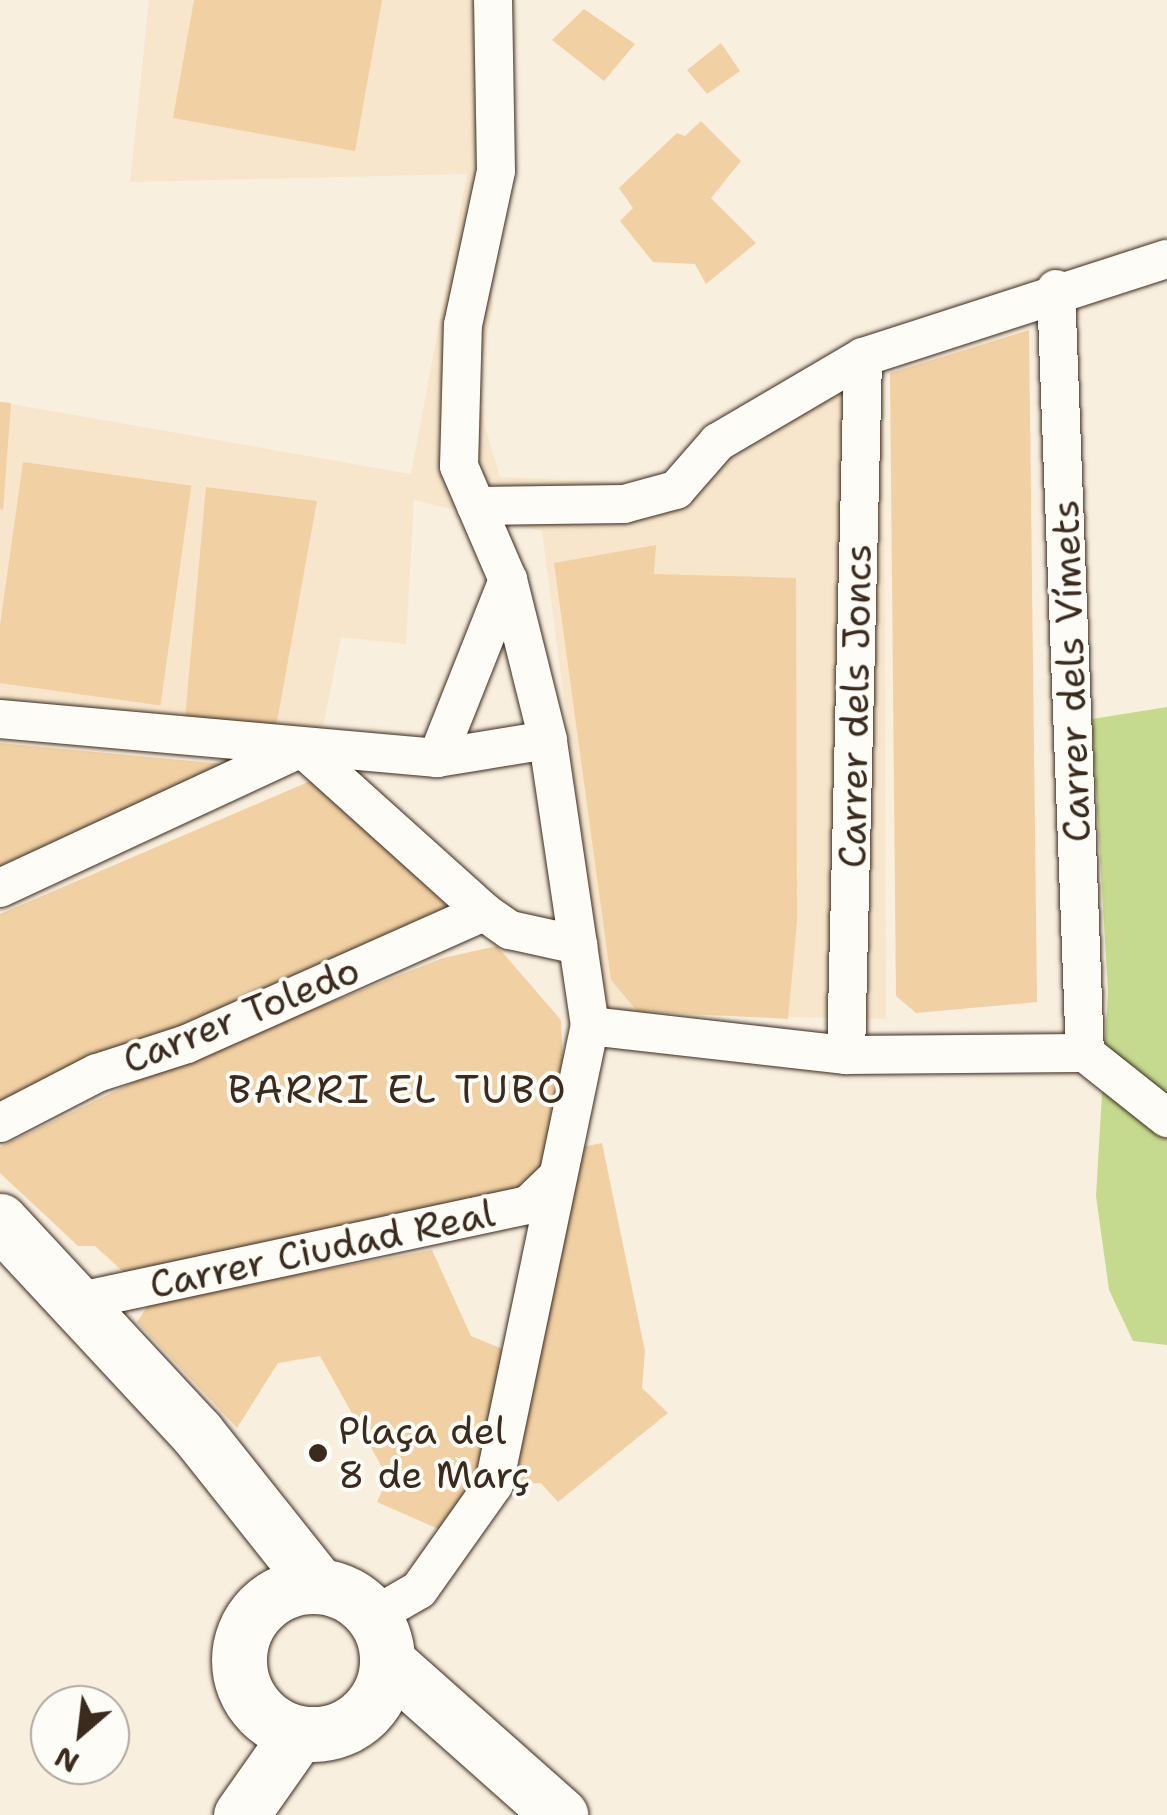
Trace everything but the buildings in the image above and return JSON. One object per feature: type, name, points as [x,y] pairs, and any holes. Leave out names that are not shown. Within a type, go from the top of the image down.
[{"type":"street","points":[[367,1716],[381,1640],[494,1484],[554,1180],[590,1026],[548,740],[508,580],[458,466],[463,325],[496,172],[494,0]]},
{"type":"street","points":[[476,506],[624,504],[676,490],[718,442],[863,356],[1056,289],[1167,260]]},
{"type":"street","name":"Carrer dels Vímets","points":[[1056,289],[1085,1053]]},
{"type":"street","name":"Carrer dels Joncs","points":[[846,1055],[863,356]]},
{"type":"street","points":[[437,758],[508,580]]},
{"type":"street","points":[[0,719],[437,758],[548,740]]},
{"type":"street","points":[[302,748],[497,921],[578,945]]},
{"type":"street","points":[[0,888],[302,748]]},
{"type":"street","name":"Carrer Toledo","points":[[0,1123],[97,1074],[187,1044],[497,921]]},
{"type":"street","points":[[590,1026],[846,1055],[1085,1053],[1167,1118]]},
{"type":"street","name":"Carrer Ciudad Real","points":[[80,1301],[528,1205],[554,1180]]},
{"type":"street","points":[[0,1222],[80,1301],[257,1507],[294,1590]]},
{"type":"street","points":[[468,1737],[367,1716],[328,1734],[281,1725],[245,1691],[238,1662],[244,1630],[294,1590],[344,1591],[381,1640],[468,1737],[560,1815]]},
{"type":"street","points":[[249,1799],[281,1725]]},
{"type":"shaded area","points":[[149,0],[473,0],[493,307],[475,393],[500,477],[653,484],[884,368],[886,1019],[605,1013],[542,531],[414,500],[406,644],[341,637],[322,732],[0,700],[0,402],[411,474],[467,174],[130,182]]},
{"type":"green space","points":[[1167,707],[1167,1345],[1133,1341],[1109,1290],[1096,1196],[1108,992],[1092,719]]},
{"type":"place","name":"Plaça del 8 de Març","points":[[318,1453]]},
{"type":"district","name":"BARRI EL TUBO","points":[[398,1089]]}]
